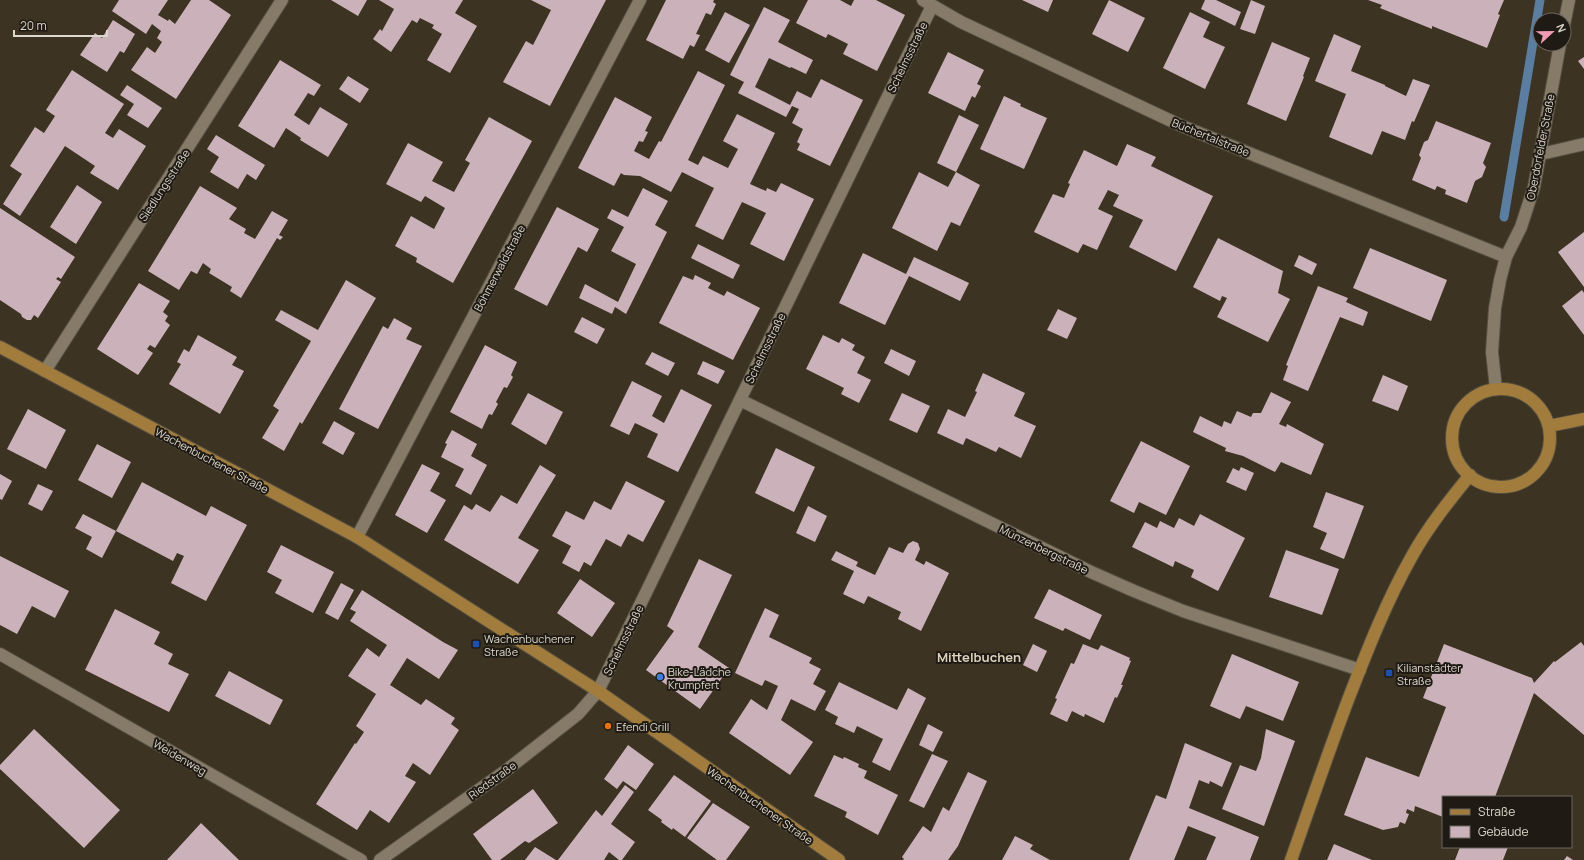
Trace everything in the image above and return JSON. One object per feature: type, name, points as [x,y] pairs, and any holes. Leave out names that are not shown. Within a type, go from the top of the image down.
[{"type":"main road","name":"Wachenbuchener Straße","points":[[0,347],[357,537],[598,691],[839,860]]},
{"type":"main road","points":[[1496,389],[1513,390],[1528,396],[1540,408],[1549,426],[1551,439],[1547,456],[1539,470],[1526,480],[1511,486],[1494,487],[1479,482],[1470,475],[1457,460],[1453,444],[1453,429],[1458,414],[1468,402],[1481,393],[1496,389]]},
{"type":"main road","points":[[1549,426],[1584,419]]},
{"type":"main road","points":[[1291,860],[1327,757],[1384,610],[1412,555],[1446,505],[1470,475]]},
{"type":"street","name":"Siedlungsstraße","points":[[45,371],[282,0]]},
{"type":"street","name":"Böhmerwaldstraße","points":[[357,537],[640,0]]},
{"type":"street","points":[[1567,12],[1569,0]]},
{"type":"street","name":"Büchertalstraße","points":[[927,3],[961,22],[1182,126],[1506,256]]},
{"type":"street","name":"Schelmsstraße","points":[[598,691],[740,400],[927,3]]},
{"type":"street","name":"Oberdorfelder Straße","points":[[1496,389],[1492,344],[1495,308],[1500,280],[1506,256],[1521,227],[1529,204],[1541,154],[1559,52]]},
{"type":"street","points":[[1541,154],[1584,144]]},
{"type":"street","name":"Münzenbergstraße","points":[[740,400],[1134,592],[1183,611],[1360,670]]},
{"type":"street","name":"Weidenweg","points":[[0,654],[361,860]]},
{"type":"street","name":"Riedstraße","points":[[380,860],[504,772],[578,714],[598,691]]},
{"type":"building","points":[[119,0],[168,0],[158,15],[168,21],[169,19],[175,24],[191,0],[209,0],[231,15],[176,99],[131,70],[147,47],[155,53],[162,42],[157,38],[161,31],[152,24],[146,34],[112,11]]},
{"type":"building","points":[[331,0],[367,0],[358,16]]},
{"type":"building","points":[[379,0],[463,0],[455,13],[477,26],[450,73],[427,60],[442,34],[432,28],[434,25],[420,18],[417,23],[412,20],[391,52],[373,39],[380,29],[382,31],[394,9]]},
{"type":"building","points":[[531,0],[606,0],[550,106],[503,82],[526,41],[533,45],[551,10]]},
{"type":"building","points":[[666,0],[714,0],[713,2],[716,4],[711,15],[706,13],[696,34],[700,35],[694,47],[690,45],[683,59],[646,40]]},
{"type":"building","points":[[808,0],[840,0],[851,6],[854,0],[876,0],[905,15],[877,71],[843,54],[848,44],[828,34],[826,38],[796,23]]},
{"type":"building","points":[[1022,0],[1053,0],[1048,12]]},
{"type":"building","points":[[1109,0],[1145,18],[1128,52],[1092,34]]},
{"type":"building","points":[[1205,0],[1216,0],[1241,12],[1235,26],[1201,9]]},
{"type":"building","points":[[1251,0],[1265,6],[1255,34],[1240,29]]},
{"type":"building","points":[[1368,0],[1504,0],[1498,14],[1500,15],[1487,48],[1432,26],[1432,29],[1380,8],[1382,5]]},
{"type":"building","points":[[764,7],[790,20],[778,42],[813,60],[806,74],[769,58],[755,87],[790,105],[797,91],[811,98],[821,79],[863,100],[830,166],[797,150],[800,144],[797,142],[803,129],[792,123],[799,109],[792,106],[786,117],[738,93],[744,82],[730,75]]},
{"type":"building","points":[[725,12],[750,25],[729,63],[705,50]]},
{"type":"building","points":[[1190,12],[1210,22],[1203,37],[1225,47],[1205,89],[1163,68]]},
{"type":"building","points":[[113,20],[135,34],[124,53],[120,51],[107,72],[80,55],[95,33],[102,38]]},
{"type":"building","points":[[1334,34],[1361,46],[1351,71],[1385,85],[1406,96],[1413,79],[1430,85],[1414,122],[1412,121],[1405,140],[1382,131],[1372,155],[1329,137],[1346,94],[1315,81]]},
{"type":"building","points":[[1272,42],[1310,58],[1286,121],[1247,104]]},
{"type":"building","points":[[948,52],[984,70],[977,84],[981,86],[975,98],[972,96],[965,111],[928,93]]},
{"type":"building","points":[[1584,57],[1584,69],[1578,61]]},
{"type":"building","points":[[280,60],[321,85],[314,96],[308,93],[294,115],[309,125],[320,107],[348,124],[328,157],[300,140],[301,138],[286,128],[274,148],[238,126]]},
{"type":"building","points":[[72,70],[124,104],[105,133],[113,138],[119,129],[146,146],[118,190],[90,173],[95,166],[65,146],[20,216],[3,204],[22,174],[10,166],[35,127],[44,133],[55,116],[46,110]]},
{"type":"building","points":[[698,71],[725,85],[688,160],[698,165],[703,156],[728,168],[738,149],[723,141],[737,114],[775,133],[750,184],[766,191],[767,188],[776,192],[781,183],[814,199],[784,261],[750,244],[766,213],[742,202],[723,240],[695,226],[714,188],[682,172],[671,192],[640,176],[624,175],[621,173],[614,186],[578,168],[615,97],[652,117],[645,131],[648,132],[643,142],[639,141],[634,151],[649,159],[659,141],[661,142]]},
{"type":"building","points":[[348,76],[369,89],[360,103],[339,89]]},
{"type":"building","points":[[127,85],[162,108],[148,128],[127,115],[134,104],[120,95]]},
{"type":"building","points":[[1004,96],[1021,104],[1020,106],[1047,118],[1024,169],[980,149]]},
{"type":"building","points":[[959,115],[979,125],[956,172],[937,163]]},
{"type":"building","points":[[489,117],[532,141],[453,283],[416,262],[417,258],[395,246],[411,216],[434,229],[445,208],[425,196],[421,202],[386,184],[408,143],[443,162],[432,181],[454,192],[470,163],[465,160]]},
{"type":"building","points":[[1436,121],[1491,143],[1483,163],[1486,167],[1482,177],[1475,181],[1467,203],[1445,194],[1446,190],[1437,186],[1435,190],[1412,180],[1421,158],[1419,155],[1424,142],[1428,140]]},
{"type":"building","points":[[216,135],[265,165],[256,180],[247,174],[238,189],[210,172],[219,157],[207,149]]},
{"type":"building","points":[[1127,144],[1156,157],[1151,166],[1213,196],[1176,271],[1129,247],[1143,220],[1113,206],[1119,195],[1108,190],[1098,209],[1113,216],[1097,250],[1083,244],[1078,253],[1034,232],[1053,194],[1064,198],[1070,184],[1068,183],[1084,150],[1117,166]]},
{"type":"building","points":[[919,172],[948,187],[956,172],[980,185],[960,226],[951,222],[937,251],[892,228]]},
{"type":"building","points":[[77,185],[102,202],[76,244],[50,227]]},
{"type":"building","points":[[200,186],[237,208],[229,219],[246,229],[244,233],[255,239],[272,211],[288,220],[279,235],[283,237],[280,240],[277,238],[241,298],[230,291],[232,287],[209,273],[211,269],[203,263],[197,274],[191,271],[179,290],[148,271]]},
{"type":"building","points":[[643,188],[668,201],[655,225],[667,232],[626,314],[615,307],[612,314],[579,298],[585,284],[618,302],[636,264],[611,251],[624,227],[607,218],[612,209],[628,217]]},
{"type":"building","points":[[557,207],[599,229],[587,252],[578,247],[547,306],[514,289]]},
{"type":"building","points":[[0,208],[75,257],[61,279],[58,277],[56,279],[61,282],[38,318],[34,315],[31,320],[27,320],[22,317],[21,314],[0,300]]},
{"type":"building","points":[[1584,232],[1584,287],[1558,252]]},
{"type":"building","points":[[1218,238],[1283,271],[1278,293],[1290,299],[1268,342],[1217,317],[1227,298],[1222,296],[1220,301],[1193,287]]},
{"type":"building","points":[[698,244],[740,265],[733,279],[691,258]]},
{"type":"building","points":[[1370,248],[1447,280],[1431,321],[1353,288]]},
{"type":"building","points":[[863,253],[906,274],[914,257],[969,283],[960,301],[909,276],[885,325],[839,303]]},
{"type":"building","points":[[1299,255],[1317,264],[1312,275],[1294,266]]},
{"type":"building","points":[[695,275],[711,283],[708,288],[724,296],[727,291],[760,308],[733,360],[659,323],[683,276],[693,280]]},
{"type":"building","points":[[346,280],[376,298],[302,424],[300,422],[284,451],[262,438],[279,410],[273,406],[311,341],[275,320],[281,310],[318,330]]},
{"type":"building","points":[[139,283],[170,301],[163,312],[168,316],[165,321],[170,325],[155,348],[150,345],[147,349],[153,353],[138,375],[97,349]]},
{"type":"building","points":[[1318,286],[1348,298],[1346,302],[1368,312],[1363,326],[1340,317],[1308,391],[1283,380],[1288,366],[1286,365]]},
{"type":"building","points":[[1582,290],[1584,293],[1584,335],[1562,306]]},
{"type":"building","points":[[1058,309],[1077,318],[1067,339],[1047,330]]},
{"type":"building","points":[[582,317],[605,329],[597,344],[574,332]]},
{"type":"building","points":[[394,318],[412,328],[406,339],[422,346],[378,429],[339,409],[383,326],[388,329]]},
{"type":"building","points":[[198,335],[237,357],[232,365],[244,371],[220,414],[169,384],[181,364],[177,362],[184,349],[189,352]]},
{"type":"building","points":[[823,335],[839,343],[842,338],[855,345],[852,350],[865,357],[857,373],[871,380],[859,403],[841,394],[844,388],[806,369]]},
{"type":"building","points":[[485,345],[517,362],[511,375],[513,377],[507,388],[504,387],[496,402],[498,404],[492,415],[489,414],[482,429],[450,412]]},
{"type":"building","points":[[891,349],[916,361],[909,376],[884,363]]},
{"type":"building","points":[[652,352],[675,363],[668,376],[645,364]]},
{"type":"building","points":[[703,361],[725,371],[718,384],[697,374]]},
{"type":"building","points":[[983,373],[1025,393],[1014,416],[1036,426],[1021,458],[999,447],[996,452],[966,438],[963,445],[937,433],[948,409],[965,417],[977,392],[975,391]]},
{"type":"building","points":[[1383,375],[1408,386],[1398,411],[1372,401]]},
{"type":"building","points":[[632,381],[662,396],[652,416],[664,423],[681,389],[712,405],[678,472],[647,457],[658,434],[635,423],[629,435],[610,426]]},
{"type":"building","points":[[1271,392],[1291,402],[1279,424],[1286,427],[1287,424],[1324,444],[1311,475],[1281,462],[1275,472],[1243,456],[1225,451],[1226,448],[1193,432],[1200,416],[1222,427],[1224,421],[1231,424],[1237,411],[1251,417],[1253,413],[1261,413]]},
{"type":"building","points":[[528,393],[563,412],[546,445],[511,424]]},
{"type":"building","points":[[902,393],[930,406],[917,433],[889,420]]},
{"type":"building","points":[[28,409],[66,430],[46,469],[7,449]]},
{"type":"building","points":[[334,421],[355,433],[343,455],[322,443]]},
{"type":"building","points":[[452,430],[477,444],[471,456],[487,465],[471,495],[455,486],[464,469],[441,457],[447,444],[445,443]]},
{"type":"building","points":[[1141,441],[1190,466],[1166,515],[1139,502],[1134,513],[1110,501]]},
{"type":"building","points":[[97,444],[131,462],[112,498],[78,480]]},
{"type":"building","points":[[776,448],[815,467],[794,512],[755,493]]},
{"type":"building","points":[[422,464],[440,473],[430,491],[446,500],[427,533],[395,515]]},
{"type":"building","points":[[540,465],[556,475],[518,538],[539,550],[518,584],[444,540],[464,505],[472,510],[476,504],[490,512],[501,495],[517,504]]},
{"type":"building","points":[[1241,467],[1254,473],[1246,491],[1226,482],[1233,468],[1239,471]]},
{"type":"building","points":[[0,474],[12,481],[2,500],[0,499]]},
{"type":"building","points":[[626,481],[665,501],[643,542],[628,534],[621,547],[606,539],[591,566],[584,562],[579,572],[562,563],[571,546],[552,536],[566,511],[584,520],[594,501],[611,510]]},
{"type":"building","points":[[142,482],[206,516],[211,506],[247,525],[206,601],[171,583],[184,556],[177,553],[173,561],[116,531]]},
{"type":"building","points":[[38,484],[53,491],[42,511],[28,504]]},
{"type":"building","points":[[1326,492],[1364,506],[1344,559],[1320,549],[1327,533],[1313,527]]},
{"type":"building","points":[[808,506],[827,516],[815,542],[796,533]]},
{"type":"building","points":[[83,514],[116,531],[102,558],[86,549],[92,537],[75,528]]},
{"type":"building","points":[[1200,514],[1245,538],[1218,591],[1191,577],[1194,570],[1175,561],[1173,567],[1132,547],[1145,522],[1157,528],[1160,521],[1174,528],[1179,518],[1194,526]]},
{"type":"building","points":[[913,541],[918,543],[920,549],[915,560],[924,565],[926,561],[949,573],[921,631],[898,619],[901,612],[868,596],[864,604],[843,594],[854,571],[831,560],[836,551],[858,562],[856,566],[875,575],[889,547],[903,553],[908,544]]},
{"type":"building","points":[[281,545],[334,572],[313,613],[275,593],[282,580],[267,572]]},
{"type":"building","points":[[1286,550],[1339,569],[1322,615],[1269,597]]},
{"type":"building","points":[[0,556],[69,591],[55,618],[32,606],[17,634],[0,625]]},
{"type":"building","points":[[699,559],[732,575],[698,647],[729,668],[700,709],[646,670],[674,631],[667,626]]},
{"type":"building","points":[[580,579],[615,603],[592,637],[557,613]]},
{"type":"building","points":[[341,583],[354,590],[338,620],[325,613]]},
{"type":"building","points":[[1049,589],[1102,615],[1090,640],[1065,628],[1063,631],[1034,618]]},
{"type":"building","points":[[362,590],[458,650],[439,679],[407,658],[390,685],[421,705],[426,699],[455,718],[451,724],[459,730],[430,775],[413,763],[405,776],[416,782],[389,823],[370,810],[357,830],[316,804],[355,743],[356,744],[364,732],[356,726],[376,694],[348,676],[367,648],[379,657],[387,645],[350,621],[356,612],[350,609]]},
{"type":"building","points":[[765,608],[779,615],[769,637],[812,658],[809,663],[821,669],[813,684],[826,691],[815,711],[791,699],[781,720],[813,742],[790,775],[729,733],[751,699],[767,710],[778,686],[765,680],[762,686],[735,673]]},
{"type":"building","points":[[115,609],[160,632],[154,644],[173,654],[168,664],[189,674],[169,712],[85,670]]},
{"type":"building","points":[[1581,642],[1584,646],[1584,735],[1534,693],[1495,796],[1442,796],[1442,817],[1415,806],[1414,812],[1407,809],[1406,813],[1409,814],[1405,824],[1400,822],[1398,827],[1383,830],[1344,815],[1366,757],[1419,777],[1446,707],[1423,698],[1444,644],[1532,678],[1534,683],[1554,661],[1555,662]]},
{"type":"building","points":[[1033,644],[1047,651],[1037,672],[1023,665]]},
{"type":"building","points":[[1083,644],[1098,650],[1101,645],[1130,658],[1129,660],[1131,661],[1121,685],[1123,685],[1117,698],[1115,697],[1104,723],[1085,714],[1084,717],[1072,711],[1067,722],[1050,714],[1057,699],[1055,698],[1071,663],[1074,664]]},
{"type":"building","points":[[1232,654],[1299,682],[1283,721],[1246,706],[1240,719],[1210,706]]},
{"type":"building","points":[[229,671],[283,700],[270,725],[215,696]]},
{"type":"building","points":[[839,682],[897,710],[908,688],[926,698],[890,771],[872,762],[883,739],[857,726],[854,733],[835,724],[838,717],[825,710]]},
{"type":"building","points":[[928,724],[943,732],[933,752],[919,745]]},
{"type":"building","points":[[34,729],[120,810],[84,848],[0,769],[0,765]]},
{"type":"building","points":[[1266,729],[1295,741],[1264,826],[1222,809],[1240,765],[1256,771],[1261,758]]},
{"type":"building","points":[[1185,743],[1232,763],[1222,787],[1210,781],[1209,784],[1199,780],[1189,808],[1259,837],[1250,860],[1206,860],[1216,837],[1188,826],[1174,860],[1129,860],[1156,795],[1166,799]]},
{"type":"building","points":[[628,745],[654,764],[636,790],[623,781],[617,789],[604,779]]},
{"type":"building","points":[[932,754],[948,761],[924,808],[909,801]]},
{"type":"building","points":[[834,755],[843,759],[844,757],[859,764],[858,767],[867,771],[864,778],[898,795],[878,835],[845,817],[847,812],[814,796]]},
{"type":"building","points":[[968,772],[987,781],[958,846],[948,860],[903,860],[904,859],[902,857],[923,826],[931,832],[943,807],[949,811]]},
{"type":"building","points":[[674,775],[711,801],[685,837],[673,828],[672,830],[661,822],[662,820],[648,810]]},
{"type":"building","points":[[625,785],[634,792],[611,824],[635,842],[622,860],[619,860],[609,852],[604,860],[558,860],[596,810],[602,816]]},
{"type":"building","points":[[533,789],[558,823],[529,843],[525,841],[500,860],[492,860],[473,834]]},
{"type":"building","points":[[713,803],[750,827],[726,860],[717,860],[687,838]]},
{"type":"building","points":[[201,823],[239,860],[167,860]]},
{"type":"building","points":[[1015,836],[1033,845],[1030,849],[1050,860],[1002,860]]},
{"type":"building","points":[[1334,844],[1372,860],[1327,860]]},
{"type":"building","points":[[535,847],[556,860],[525,860]]},
{"type":"building","points":[[1460,848],[1508,848],[1503,860],[1455,860]]},
{"type":"building","points":[[1567,856],[1573,860],[1564,860]]},
{"type":"waterway","points":[[1504,217],[1540,0]]},
{"type":"place","name":"Wachenbuchener Straße","points":[[476,644]]},
{"type":"place","name":"Kilianstädter Straße","points":[[1389,673]]},
{"type":"place","name":"Bike-Lädche Krumpfert","points":[[660,677]]},
{"type":"place","name":"Efendi Grill","points":[[608,726]]},
{"type":"district","name":"Mittelbuchen","points":[[979,657]]}]
